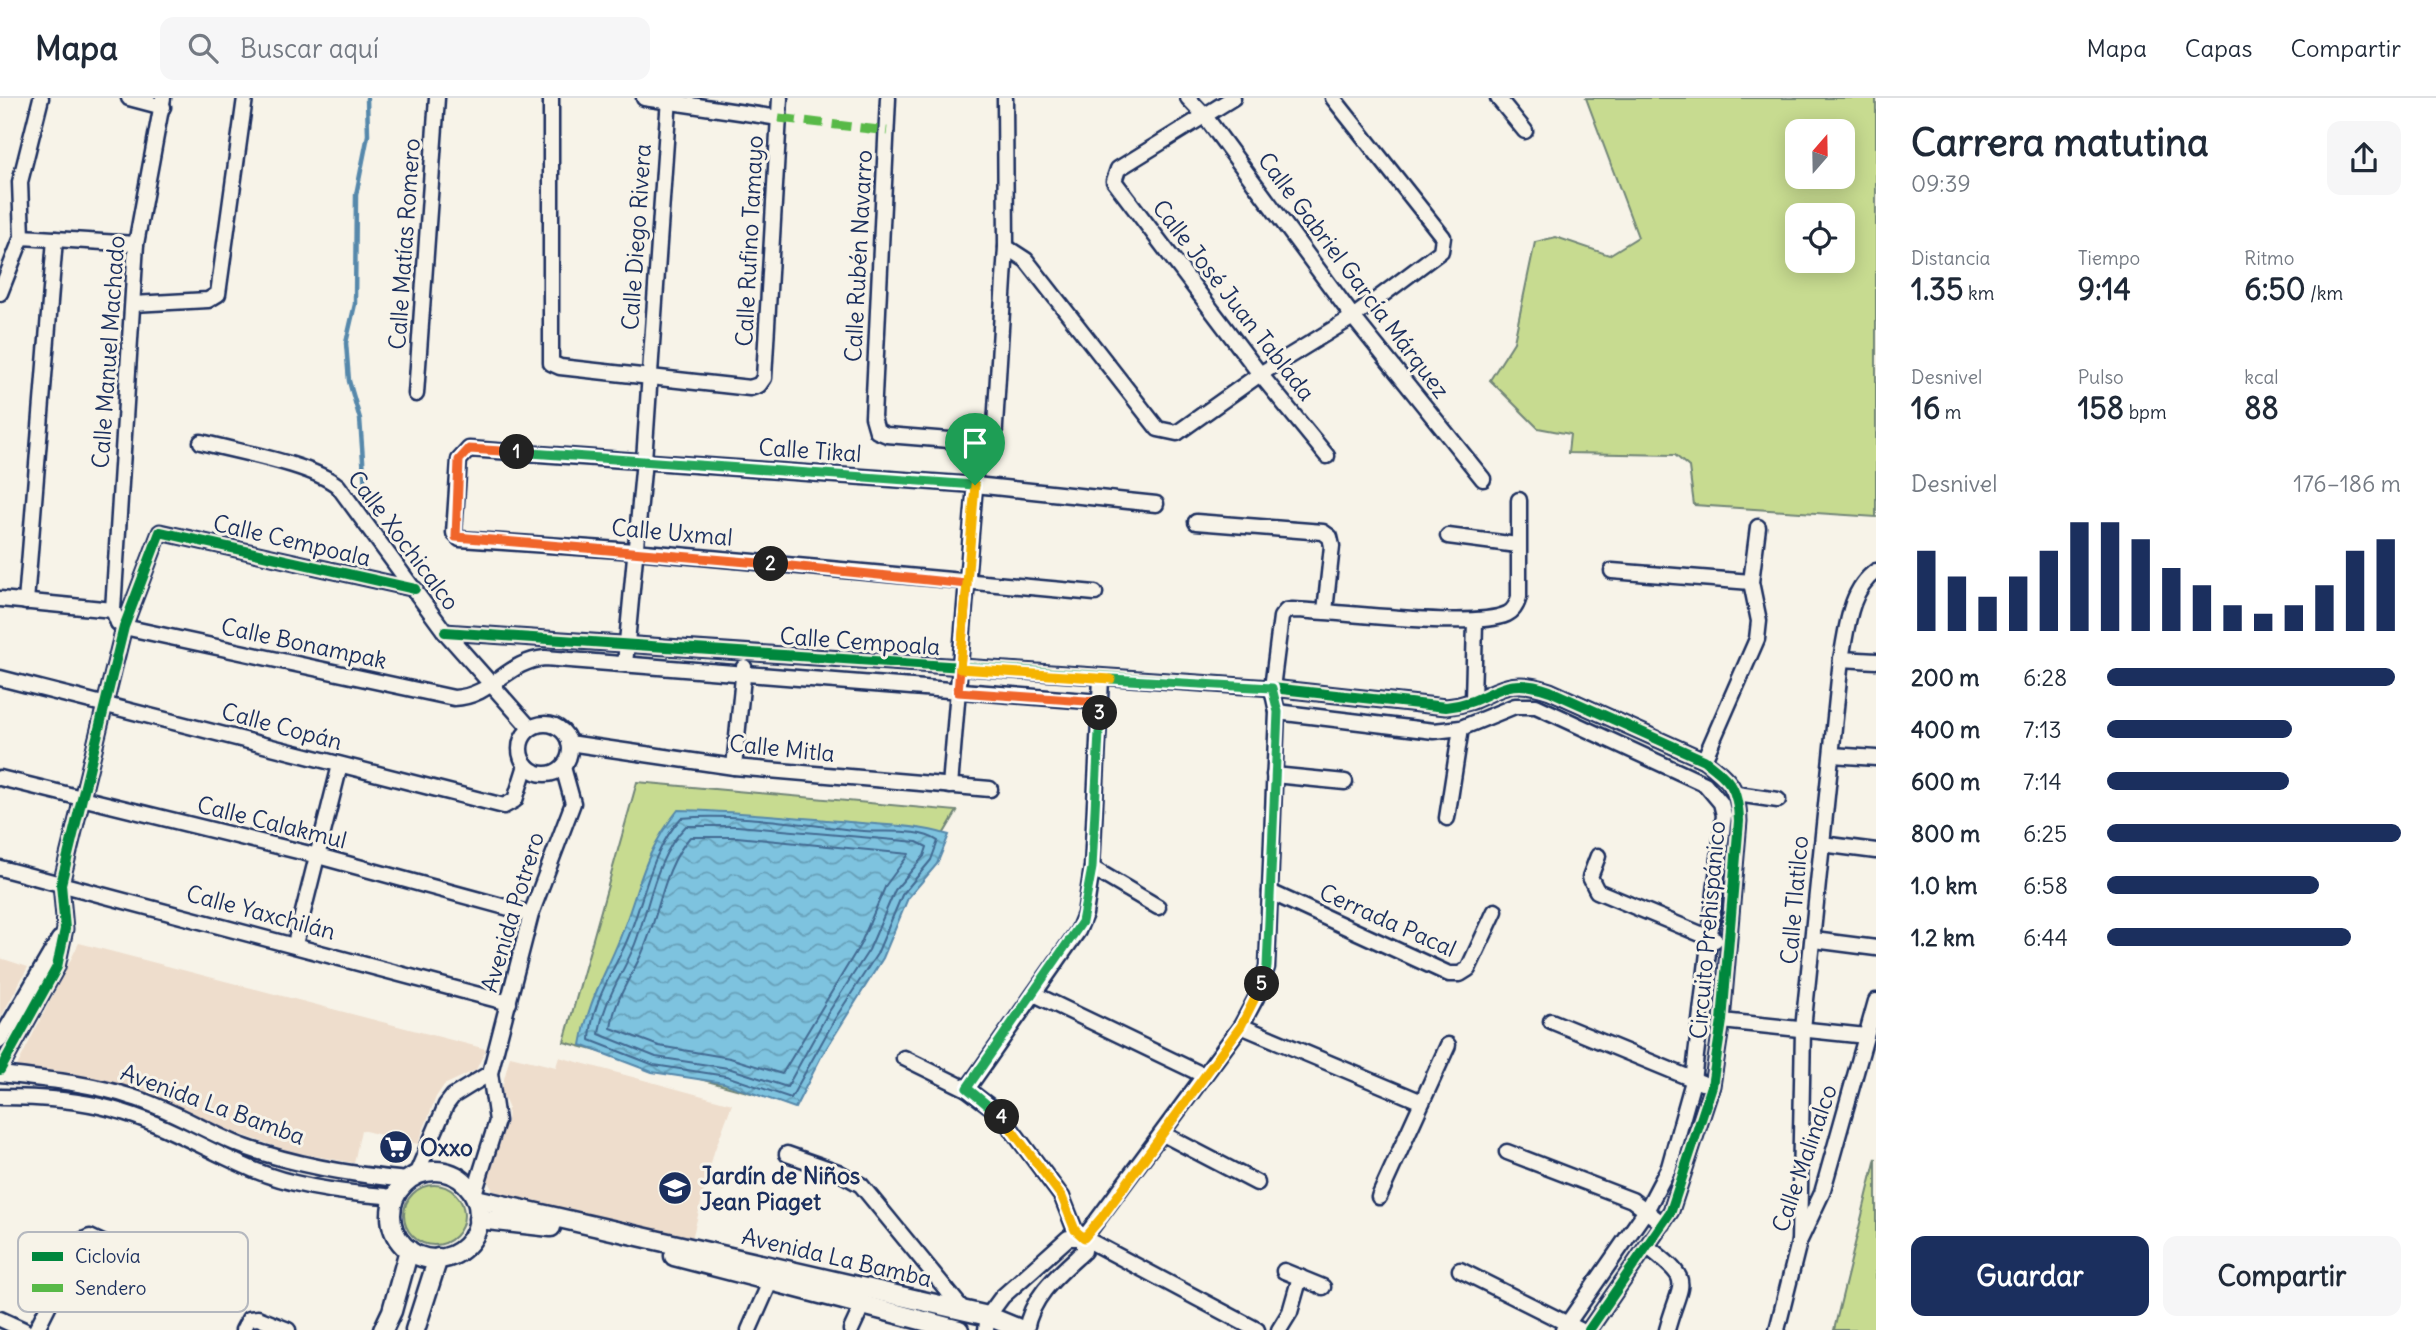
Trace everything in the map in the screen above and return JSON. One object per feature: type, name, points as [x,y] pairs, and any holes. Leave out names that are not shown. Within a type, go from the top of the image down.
[{"type":"street","points":[[0,293],[22,237],[20,182],[41,98]]},
{"type":"street","points":[[128,98],[163,102]]},
{"type":"street","points":[[134,304],[208,299],[218,294],[245,98]]},
{"type":"street","name":"Calle Matías Romero","points":[[416,394],[438,98]]},
{"type":"street","points":[[551,98],[550,361],[559,367],[649,379]]},
{"type":"street","points":[[643,98],[779,118]]},
{"type":"street","name":"Calle Rufino Tamayo","points":[[649,379],[750,388],[759,385],[764,378],[780,98]]},
{"type":"street","name":"Calle Rubén Navarro","points":[[888,98],[873,417],[877,431],[887,435],[974,442]]},
{"type":"street","points":[[950,786],[975,485],[974,442],[994,442],[1006,247],[1005,98]]},
{"type":"street","name":"Calle Gabriel García Márquez","points":[[1188,98],[1204,115],[1353,317],[1483,479]]},
{"type":"street","points":[[1204,115],[1233,98]]},
{"type":"street","points":[[1006,247],[1026,260],[1158,429],[1177,433],[1260,374],[1353,317],[1441,251],[1443,237],[1333,98]]},
{"type":"street","points":[[1498,98],[1525,131]]},
{"type":"street","name":"Calle Diego Rivera","points":[[625,664],[645,460],[669,100]]},
{"type":"street","name":"Calle Manuel Machado","points":[[113,610],[136,244],[163,102]]},
{"type":"street","name":"Calle José Juan Tablada","points":[[1204,115],[1118,169],[1114,181],[1260,374],[1327,456]]},
{"type":"street","points":[[22,237],[136,244]]},
{"type":"street","points":[[26,602],[55,239]]},
{"type":"street","name":"Calle Xochicalco","points":[[201,442],[328,479],[350,501],[445,632],[530,728]]},
{"type":"street","name":"Calle Tikal","points":[[456,537],[459,460],[462,453],[469,449],[975,485],[1156,504]]},
{"type":"street","points":[[1024,1330],[1031,1312],[1046,1288],[1084,1251],[1084,1238],[1241,1026],[1256,998],[1267,967],[1278,712],[1272,688],[1280,617],[1286,611],[1325,611],[1475,621],[1508,614],[1516,606],[1519,500]]},
{"type":"street","points":[[1196,522],[1324,533],[1330,537],[1332,546],[1325,611]]},
{"type":"street","points":[[1704,760],[1757,639],[1759,621],[1751,582],[1758,527]]},
{"type":"street","name":"Calle Cempoala","points":[[124,627],[160,532],[415,589]]},
{"type":"street","points":[[1448,536],[1517,545]]},
{"type":"street","name":"Calle Uxmal","points":[[456,537],[634,551],[967,584],[1095,593]]},
{"type":"street","points":[[1612,570],[1751,582]]},
{"type":"street","name":"Calle Tlatilco","points":[[1799,1242],[1803,1029],[1841,659],[1853,604],[1863,581],[1875,571]]},
{"type":"street","points":[[0,598],[113,610],[118,623],[124,627],[61,884],[65,929],[57,967],[0,1072]]},
{"type":"street","points":[[1473,701],[1475,621]]},
{"type":"street","name":"Calle Bonampak","points":[[124,627],[440,696],[479,695],[492,684]]},
{"type":"street","name":"Calle Cempoala","points":[[445,632],[629,642],[744,655],[1272,688]]},
{"type":"street","points":[[734,766],[744,655]]},
{"type":"street","name":"Calle Cempoala","points":[[492,684],[517,666],[537,659],[1100,702]]},
{"type":"street","points":[[1841,659],[1876,661]]},
{"type":"street","name":"Calle Copán","points":[[0,678],[507,806],[515,800],[526,765]]},
{"type":"street","points":[[967,1088],[1078,931],[1085,914],[1092,868],[1101,678]]},
{"type":"street","name":"Circuito Prehispánico","points":[[1272,688],[1446,707],[1473,701],[1511,684],[1525,683],[1704,760],[1731,783],[1737,794],[1739,821],[1729,946],[1712,1086],[1679,1195],[1648,1247],[1589,1330]]},
{"type":"street","points":[[1382,724],[1385,700]]},
{"type":"street","name":"Circuito Prehispánico","points":[[1278,712],[1434,731],[1461,728],[1516,706],[1536,706],[1705,784],[1721,803],[1724,815],[1693,1081],[1669,1167],[1647,1209],[1570,1328]]},
{"type":"street","points":[[1603,737],[1610,718]]},
{"type":"street","points":[[544,724],[554,725],[562,730],[569,743],[569,758],[563,767],[547,774],[535,772],[521,757],[520,744],[530,728],[544,724]]},
{"type":"street","points":[[1447,818],[1461,728]]},
{"type":"street","name":"Calle Mitla","points":[[569,743],[734,766],[990,789]]},
{"type":"street","points":[[1832,755],[1876,758]]},
{"type":"street","points":[[295,944],[340,765]]},
{"type":"street","name":"Avenida Potrero","points":[[475,1197],[497,1121],[490,1073],[531,914],[573,803],[572,789],[563,767]]},
{"type":"street","points":[[1274,775],[1345,782]]},
{"type":"street","name":"Calle Calakmul","points":[[0,778],[318,856],[531,914]]},
{"type":"street","points":[[1737,794],[1778,800]]},
{"type":"street","points":[[1822,844],[1876,851]]},
{"type":"street","points":[[1598,856],[1590,877],[1597,891],[1729,946]]},
{"type":"street","name":"Calle Yaxchilán","points":[[0,868],[295,944],[509,1003]]},
{"type":"street","points":[[1092,868],[1158,906]]},
{"type":"street","name":"Cerrada Pacal","points":[[1270,892],[1449,974],[1460,974],[1468,969],[1495,912]]},
{"type":"street","points":[[0,1040],[65,929]]},
{"type":"street","points":[[1814,940],[1876,948]]},
{"type":"street","points":[[1034,994],[1203,1075]]},
{"type":"street","name":"Calle Malinalco","points":[[1777,1330],[1799,1242],[1822,1193],[1876,1001]]},
{"type":"street","points":[[1551,1021],[1693,1081],[1712,1086]]},
{"type":"street","points":[[1722,1021],[1866,1036]]},
{"type":"street","points":[[1241,1026],[1422,1102]]},
{"type":"street","points":[[1379,1197],[1448,1045]]},
{"type":"street","points":[[904,1058],[967,1088],[983,1099],[1012,1127],[1062,1197],[1075,1230],[1084,1238],[1257,1330]]},
{"type":"street","name":"Avenida La Bamba","points":[[0,1072],[104,1089],[134,1097],[244,1147],[270,1155],[341,1173],[412,1177]]},
{"type":"street","points":[[412,1177],[429,1171],[455,1176],[475,1197],[478,1219],[468,1243],[460,1251],[438,1258],[409,1250],[393,1226],[393,1201],[412,1177],[446,1105],[453,1096],[490,1073]]},
{"type":"street","name":"Avenida La Bamba","points":[[0,1097],[48,1097],[111,1108],[163,1127],[257,1171],[325,1189],[385,1196],[393,1201]]},
{"type":"street","points":[[1163,1134],[1256,1183]]},
{"type":"street","points":[[1507,1152],[1632,1200],[1663,1224]]},
{"type":"street","points":[[787,1154],[838,1172],[861,1185],[964,1311]]},
{"type":"street","name":"Avenida La Bamba","points":[[475,1197],[964,1311],[987,1323],[1024,1330]]},
{"type":"street","name":"Avenida La Bamba","points":[[478,1219],[542,1225],[771,1280],[959,1330]]},
{"type":"street","points":[[987,1323],[1002,1297],[1068,1238],[1084,1238]]},
{"type":"street","points":[[1648,1247],[1676,1269],[1682,1278],[1682,1287],[1667,1330]]},
{"type":"street","points":[[383,1330],[392,1311],[409,1250]]},
{"type":"street","points":[[415,1330],[438,1258]]},
{"type":"street","points":[[1460,1270],[1570,1328]]},
{"type":"street","points":[[1284,1271],[1323,1287]]},
{"type":"street","points":[[1279,1330],[1290,1312],[1300,1278]]},
{"type":"street","points":[[749,1330],[771,1280]]},
{"type":"street","points":[[851,1330],[863,1304]]},
{"type":"street","points":[[36,1330],[45,1312]]},
{"type":"street","points":[[243,1330],[250,1319],[255,1318],[288,1330]]},
{"type":"street","points":[[0,1319],[24,1330]]},
{"type":"shaded area","points":[[79,943],[486,1049],[476,1070],[444,1085],[436,1097],[418,1144],[361,1130],[354,1163],[292,1152],[222,1128],[121,1085],[71,1073],[16,1068]]},
{"type":"shaded area","points":[[0,958],[28,967],[0,1019]]},
{"type":"shaded area","points":[[510,1056],[556,1067],[559,1057],[732,1104],[714,1152],[692,1239],[493,1191],[487,1180],[507,1121],[508,1107],[501,1091]]},
{"type":"green space","points":[[1586,98],[1876,98],[1876,517],[1694,505],[1689,467],[1675,455],[1568,453],[1570,434],[1538,428],[1490,380],[1514,342],[1535,242],[1556,237],[1609,255],[1638,237]]},
{"type":"green space","points":[[637,782],[957,811],[784,1102],[564,1042]]},
{"type":"green space","points":[[1876,1158],[1876,1330],[1834,1330]]},
{"type":"green space","points":[[434,1185],[451,1190],[459,1198],[464,1215],[459,1232],[451,1240],[434,1245],[417,1240],[409,1232],[404,1215],[409,1198],[417,1190]]},
{"type":"water","points":[[678,810],[900,826],[949,835],[937,864],[908,898],[883,958],[821,1057],[795,1108],[724,1083],[652,1072],[581,1045],[592,1002],[620,938],[649,857]]},
{"type":"waterway","points":[[366,501],[360,419],[349,381],[346,343],[355,304],[356,195],[368,135],[367,98]]},
{"type":"marked path","points":[[779,118],[887,131]]},
{"type":"cycle path","points":[[0,1070],[57,967],[65,929],[61,884],[124,627],[160,532],[415,589]]},
{"type":"cycle path","points":[[445,632],[1272,688],[1446,707],[1475,700],[1507,687],[1533,686],[1550,691],[1704,760],[1727,780],[1735,792],[1739,821],[1722,1021],[1712,1086],[1671,1211],[1589,1330]]},
{"type":"place","name":"Oxxo","points":[[396,1147]]},
{"type":"place","name":"Jardín de Niños Jean Piaget","points":[[675,1188]]},
{"type":"route","points":[[975,485],[469,449],[462,453],[459,460],[454,533],[460,539],[634,551],[967,584],[958,692],[1100,702],[1092,868],[1085,914],[1072,940],[967,1088],[983,1099],[1012,1127],[1062,1197],[1075,1230],[1084,1238],[1241,1026],[1262,983],[1267,967],[1278,712],[1272,688],[960,669],[967,584],[975,485]]}]
